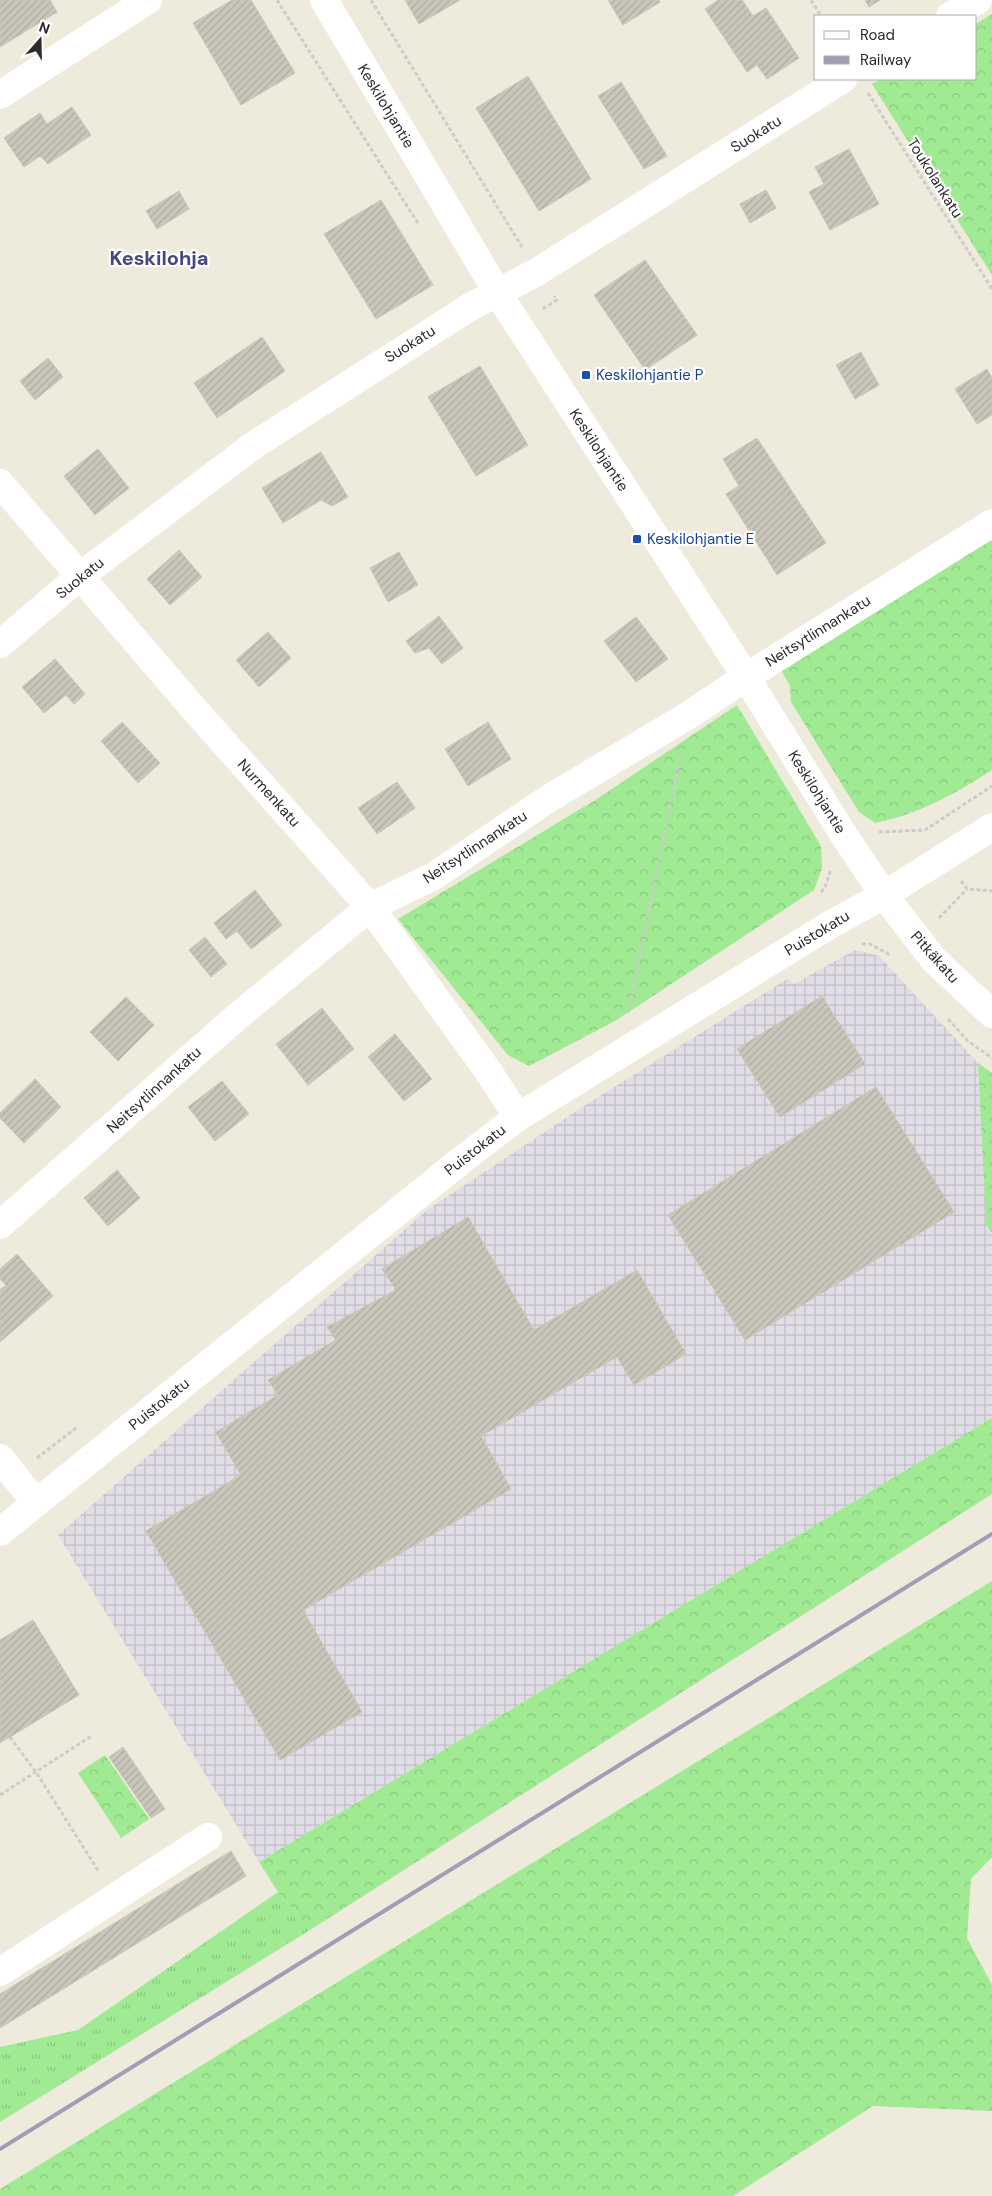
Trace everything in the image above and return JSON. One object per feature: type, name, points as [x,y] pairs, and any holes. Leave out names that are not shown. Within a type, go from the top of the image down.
[{"type":"street","points":[[0,95],[148,0]]},
{"type":"street","name":"Keskilohjantie","points":[[324,0],[497,292],[746,676],[843,834],[884,895]]},
{"type":"street","points":[[952,15],[978,0]]},
{"type":"street","name":"Suokatu","points":[[0,644],[79,577],[254,445],[438,327],[497,292],[537,272],[854,83]]},
{"type":"street","name":"Nurmenkatu","points":[[0,483],[79,577],[370,907],[488,1071],[518,1117]]},
{"type":"street","name":"Neitsytlinnankatu","points":[[0,1225],[238,1016],[370,907],[434,876],[548,799],[689,715],[746,676],[992,524]]},
{"type":"street","name":"Puistokatu","points":[[0,1532],[518,1117],[828,926],[884,895],[992,827]]},
{"type":"street","name":"Pitkäkatu","points":[[884,895],[934,960],[992,1014]]},
{"type":"street","points":[[0,1458],[36,1503]]},
{"type":"street","points":[[0,1972],[208,1837]]},
{"type":"path","points":[[371,0],[537,272],[557,300],[518,325]]},
{"type":"path","points":[[811,0],[820,15]]},
{"type":"path","name":"Toukolankatu","points":[[854,83],[992,289]]},
{"type":"path","points":[[627,1019],[689,715]]},
{"type":"path","points":[[852,846],[881,831],[925,830],[992,786]]},
{"type":"path","points":[[828,926],[842,948],[855,944],[870,944],[892,956]]},
{"type":"path","points":[[943,1012],[968,1041],[992,1058]]},
{"type":"path","points":[[0,1795],[93,1734]]},
{"type":"path","points":[[10,1737],[36,1772],[115,1897]]},
{"type":"shaded area","points":[[855,950],[879,956],[978,1063],[986,1223],[992,1233],[992,1418],[259,1862],[58,1535],[427,1210],[587,1104],[787,979],[794,984]]},
{"type":"green space","points":[[992,14],[992,275],[872,84],[879,80],[977,80],[977,23]]},
{"type":"green space","points":[[992,540],[992,770],[965,787],[921,809],[875,823],[859,812],[791,702],[790,686],[779,666]]},
{"type":"green space","points":[[737,705],[821,846],[822,868],[814,890],[615,1021],[529,1066],[508,1055],[398,919],[597,799]]},
{"type":"green space","points":[[978,1063],[992,1073],[992,1233],[986,1224]]},
{"type":"green space","points":[[992,1418],[992,1494],[310,1930],[278,1892],[259,1862]]},
{"type":"green space","points":[[992,1581],[992,1857],[971,1879],[967,1938],[992,1985],[992,2111],[873,2106],[733,2196],[0,2196],[0,2189]]},
{"type":"green space","points":[[105,1755],[149,1819],[121,1838],[78,1773]]},
{"type":"green space","points":[[278,1892],[310,1930],[0,2122],[0,2047],[78,2030]]},
{"type":"building","points":[[0,0],[50,0],[57,12],[0,47]]},
{"type":"building","points":[[232,0],[251,0],[295,73],[241,105],[193,23]]},
{"type":"building","points":[[405,0],[460,0],[419,24]]},
{"type":"building","points":[[608,0],[659,0],[660,2],[623,25]]},
{"type":"building","points":[[718,0],[742,0],[753,16],[766,8],[799,58],[767,79],[757,65],[747,72],[705,9]]},
{"type":"building","points":[[865,0],[880,0],[869,7]]},
{"type":"building","points":[[528,76],[591,179],[539,211],[476,108]]},
{"type":"building","points":[[621,82],[667,156],[644,169],[598,96]]},
{"type":"building","points":[[72,107],[91,135],[48,164],[40,156],[24,167],[4,138],[40,113],[47,124]]},
{"type":"building","points":[[849,149],[879,204],[830,230],[809,192],[824,184],[815,167]]},
{"type":"building","points":[[766,190],[776,208],[750,223],[740,204]]},
{"type":"building","points":[[179,191],[189,209],[157,229],[146,211]]},
{"type":"building","points":[[381,200],[433,285],[376,319],[324,234]]},
{"type":"building","points":[[645,260],[697,335],[645,370],[594,295]]},
{"type":"building","points":[[262,337],[285,371],[217,418],[194,383]]},
{"type":"building","points":[[861,352],[879,385],[855,399],[836,365]]},
{"type":"building","points":[[48,358],[63,377],[35,400],[20,381]]},
{"type":"building","points":[[480,366],[528,445],[476,476],[428,397]]},
{"type":"building","points":[[987,369],[992,378],[992,415],[977,424],[955,389]]},
{"type":"building","points":[[757,438],[826,543],[777,575],[726,494],[739,486],[723,459]]},
{"type":"building","points":[[98,449],[129,488],[95,515],[64,476]]},
{"type":"building","points":[[321,452],[348,497],[332,506],[321,500],[283,523],[262,488]]},
{"type":"building","points":[[179,550],[202,577],[170,605],[147,579]]},
{"type":"building","points":[[399,552],[418,585],[388,602],[370,568]]},
{"type":"building","points":[[439,616],[463,648],[442,664],[429,648],[415,653],[406,641]]},
{"type":"building","points":[[636,617],[668,659],[636,682],[604,641]]},
{"type":"building","points":[[268,632],[291,658],[259,687],[236,660]]},
{"type":"building","points":[[55,659],[85,694],[74,704],[66,695],[44,713],[22,687]]},
{"type":"building","points":[[122,722],[160,763],[138,783],[101,741]]},
{"type":"building","points":[[488,722],[511,759],[468,786],[445,749]]},
{"type":"building","points":[[397,782],[415,808],[377,834],[358,808]]},
{"type":"building","points":[[255,890],[282,925],[251,949],[237,931],[226,939],[214,923]]},
{"type":"building","points":[[205,937],[227,964],[211,977],[189,950]]},
{"type":"building","points":[[822,996],[865,1064],[780,1117],[737,1049]]},
{"type":"building","points":[[126,997],[154,1025],[118,1061],[90,1032]]},
{"type":"building","points":[[322,1008],[354,1049],[308,1085],[276,1044]]},
{"type":"building","points":[[395,1034],[432,1079],[404,1101],[368,1057]]},
{"type":"building","points":[[35,1079],[61,1107],[24,1143],[0,1118],[0,1113]]},
{"type":"building","points":[[222,1081],[249,1114],[215,1141],[188,1107]]},
{"type":"building","points":[[876,1087],[954,1212],[745,1340],[668,1215]]},
{"type":"building","points":[[117,1170],[140,1198],[108,1226],[84,1198]]},
{"type":"building","points":[[468,1217],[534,1330],[637,1270],[686,1354],[634,1385],[617,1357],[481,1436],[511,1489],[303,1610],[362,1712],[280,1760],[146,1531],[241,1475],[216,1432],[278,1395],[268,1380],[336,1340],[327,1327],[396,1290],[382,1269]]},
{"type":"building","points":[[17,1254],[53,1296],[0,1342],[0,1290],[6,1285],[0,1279],[0,1269]]},
{"type":"building","points":[[33,1620],[79,1695],[0,1743],[0,1640]]},
{"type":"building","points":[[123,1747],[165,1809],[151,1818],[109,1757]]},
{"type":"building","points":[[231,1851],[246,1876],[0,2028],[0,1994]]},
{"type":"railway","points":[[0,2149],[992,1534]]},
{"type":"place","name":"Keskilohjantie P","points":[[586,375]]},
{"type":"place","name":"Keskilohjantie E","points":[[637,539]]},
{"type":"district","name":"Keskilohja","points":[[159,258]]}]
